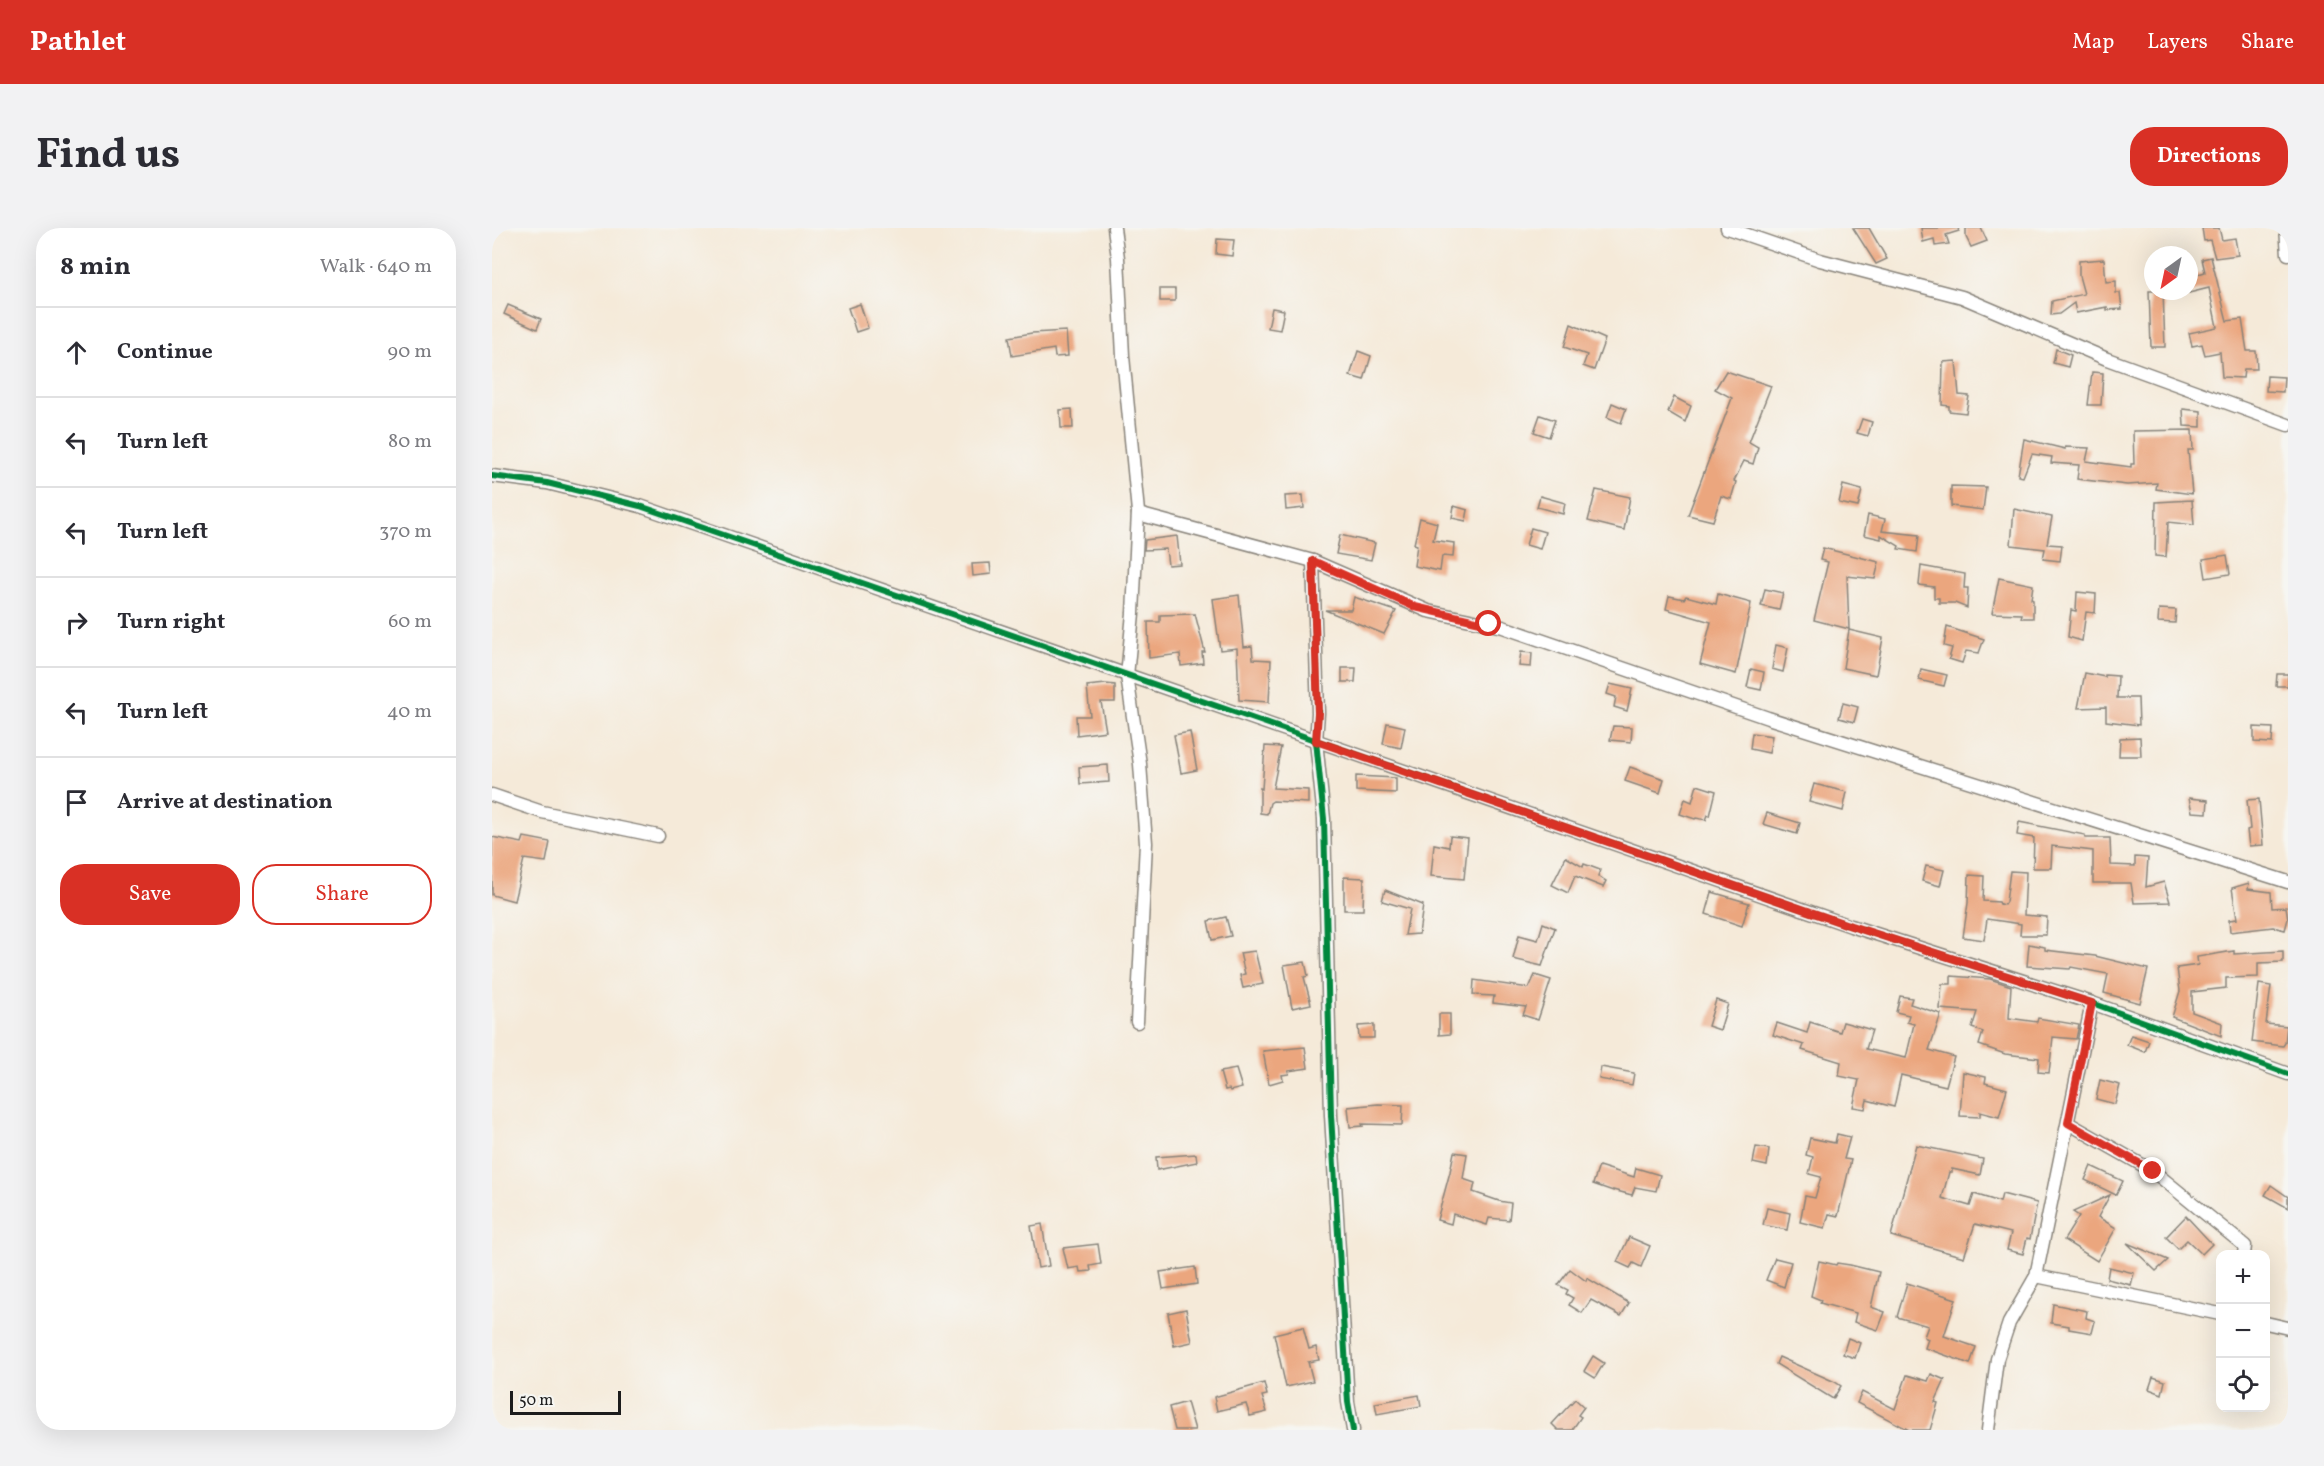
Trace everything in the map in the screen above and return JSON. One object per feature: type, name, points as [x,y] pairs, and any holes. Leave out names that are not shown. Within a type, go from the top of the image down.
[{"type":"street","points":[[1114,228],[1138,514],[1127,676],[1140,764],[1146,843],[1137,1022]]},
{"type":"street","points":[[1727,228],[1820,260],[1962,297],[2107,358],[2288,425]]},
{"type":"street","points":[[2286,228],[2288,254]]},
{"type":"street","points":[[492,476],[547,483],[640,506],[1851,926],[2092,1003],[2288,1074]]},
{"type":"street","points":[[1138,514],[1313,561],[1428,611],[1503,627],[1768,718],[2288,882]]},
{"type":"street","points":[[1313,561],[1318,713],[1316,741],[1324,819],[1331,1115],[1348,1402],[1353,1430]]},
{"type":"street","points":[[492,795],[542,812],[658,836]]},
{"type":"street","points":[[1988,1430],[1997,1359],[2008,1323],[2036,1276],[2092,1003]]},
{"type":"street","points":[[2068,1123],[2153,1171],[2245,1246],[2244,1250]]},
{"type":"street","points":[[2036,1276],[2216,1313]]},
{"type":"street","points":[[2270,1324],[2288,1328]]},
{"type":"building","points":[[1853,228],[1869,228],[1887,259],[1876,264]]},
{"type":"building","points":[[1921,228],[1958,228],[1959,231],[1946,235],[1949,244],[1935,246],[1934,239],[1923,242]]},
{"type":"building","points":[[1966,228],[1981,228],[1987,241],[1971,247],[1966,237]]},
{"type":"building","points":[[2202,228],[2219,228],[2222,240],[2235,238],[2238,255],[2215,258],[2210,240],[2204,241]]},
{"type":"building","points":[[1217,239],[1234,240],[1232,256],[1216,254]]},
{"type":"building","points":[[2211,257],[2227,321],[2242,319],[2247,351],[2256,351],[2257,369],[2244,369],[2243,378],[2222,377],[2220,352],[2205,355],[2202,344],[2192,346],[2189,333],[2217,327],[2209,288],[2198,291],[2198,274],[2205,272],[2202,259]]},
{"type":"building","points":[[2104,259],[2106,282],[2116,281],[2116,293],[2120,293],[2122,309],[2107,310],[2107,307],[2076,313],[2074,303],[2059,314],[2051,315],[2052,301],[2084,294],[2079,276],[2079,261]]},
{"type":"building","points":[[1160,289],[1175,289],[1175,301],[1160,301]]},
{"type":"building","points":[[2149,300],[2163,300],[2165,347],[2151,347]]},
{"type":"building","points":[[860,304],[868,328],[856,332],[848,308]]},
{"type":"building","points":[[508,305],[541,319],[537,329],[504,314]]},
{"type":"building","points":[[1272,308],[1284,310],[1280,330],[1268,328]]},
{"type":"building","points":[[1571,324],[1605,339],[1594,370],[1583,366],[1587,355],[1564,347]]},
{"type":"building","points":[[1066,331],[1068,356],[1055,357],[1054,349],[1012,356],[1009,337]]},
{"type":"building","points":[[2056,349],[2071,355],[2068,367],[2053,363]]},
{"type":"building","points":[[1358,351],[1371,356],[1364,380],[1350,376]]},
{"type":"building","points":[[1956,361],[1959,395],[1969,396],[1966,413],[1949,411],[1949,406],[1942,405],[1943,362]]},
{"type":"building","points":[[1726,371],[1771,386],[1749,442],[1758,447],[1753,464],[1744,461],[1734,481],[1736,482],[1731,499],[1721,496],[1713,521],[1688,515],[1732,398],[1715,389]]},
{"type":"building","points":[[2092,372],[2103,373],[2101,405],[2088,405]]},
{"type":"building","points":[[2267,376],[2284,377],[2283,392],[2266,391]]},
{"type":"building","points":[[1674,397],[1691,406],[1685,422],[1668,412]]},
{"type":"building","points":[[1612,403],[1626,409],[1621,423],[1607,417]]},
{"type":"building","points":[[1072,409],[1073,428],[1061,428],[1060,410]]},
{"type":"building","points":[[2183,409],[2201,411],[2201,427],[2184,426]]},
{"type":"building","points":[[1540,415],[1555,420],[1549,437],[1534,432]]},
{"type":"building","points":[[1862,419],[1872,422],[1868,436],[1857,433]]},
{"type":"building","points":[[2192,430],[2193,450],[2188,450],[2192,494],[2156,489],[2157,483],[2127,485],[2077,479],[2079,465],[2051,463],[2052,457],[2032,454],[2023,477],[2018,476],[2024,439],[2065,449],[2065,447],[2089,448],[2086,461],[2131,467],[2131,464],[2134,464],[2133,431]]},
{"type":"building","points":[[1843,485],[1862,490],[1858,507],[1839,503]]},
{"type":"building","points":[[1951,486],[1986,487],[1983,510],[1951,506]]},
{"type":"building","points":[[1596,490],[1630,497],[1624,530],[1588,521]]},
{"type":"building","points":[[1303,495],[1304,508],[1286,510],[1285,496]]},
{"type":"building","points":[[1540,496],[1565,503],[1563,514],[1537,507]]},
{"type":"building","points":[[2192,500],[2194,525],[2168,522],[2166,557],[2155,556],[2156,502]]},
{"type":"building","points":[[1454,506],[1468,510],[1466,521],[1452,518]]},
{"type":"building","points":[[2014,509],[2052,517],[2047,544],[2062,545],[2060,561],[2043,559],[2045,549],[2011,545]]},
{"type":"building","points":[[1868,515],[1885,519],[1882,531],[1919,535],[1917,552],[1898,549],[1899,546],[1881,535],[1881,539],[1864,535]]},
{"type":"building","points":[[1420,518],[1437,523],[1433,540],[1454,543],[1453,557],[1442,556],[1440,571],[1414,566],[1417,545],[1414,544]]},
{"type":"building","points":[[1531,528],[1545,532],[1540,549],[1526,545]]},
{"type":"building","points":[[1340,535],[1375,543],[1371,560],[1336,554]]},
{"type":"building","points":[[1177,536],[1180,564],[1168,565],[1166,549],[1144,550],[1145,540]]},
{"type":"building","points":[[1823,548],[1879,562],[1875,579],[1847,576],[1849,629],[1814,620],[1828,562],[1820,560]]},
{"type":"building","points":[[2227,555],[2230,574],[2206,578],[2203,559]]},
{"type":"building","points":[[990,563],[991,574],[973,576],[972,564]]},
{"type":"building","points":[[1921,566],[1965,574],[1964,588],[1968,588],[1967,608],[1955,603],[1939,603],[1939,598],[1934,598],[1934,587],[1919,585]]},
{"type":"building","points":[[1999,578],[2033,585],[2031,599],[2033,600],[2033,618],[2021,618],[2022,614],[1992,613]]},
{"type":"building","points":[[1765,589],[1783,593],[1779,610],[1761,606]]},
{"type":"building","points":[[2077,592],[2096,594],[2095,613],[2086,612],[2082,641],[2068,637],[2071,610],[2076,611]]},
{"type":"building","points":[[1718,594],[1751,603],[1736,674],[1700,664],[1711,622],[1666,609],[1669,596],[1684,599],[1686,596],[1716,604]]},
{"type":"building","points":[[1239,595],[1244,647],[1252,646],[1253,659],[1271,660],[1269,702],[1239,700],[1237,648],[1220,650],[1213,599]]},
{"type":"building","points":[[1354,597],[1396,611],[1384,634],[1325,610],[1351,610]]},
{"type":"building","points":[[2159,609],[2176,610],[2175,623],[2158,622]]},
{"type":"building","points":[[1195,614],[1205,652],[1202,652],[1203,663],[1181,666],[1180,654],[1149,658],[1148,622],[1160,622],[1160,615]]},
{"type":"building","points":[[1947,627],[1984,639],[1979,653],[1966,651],[1962,663],[1949,659],[1952,648],[1944,646]]},
{"type":"building","points":[[1849,630],[1883,638],[1876,675],[1843,668]]},
{"type":"building","points":[[1776,645],[1788,648],[1783,672],[1772,669]]},
{"type":"building","points":[[1521,652],[1532,653],[1531,667],[1519,666]]},
{"type":"building","points":[[1342,668],[1356,668],[1355,682],[1342,682]]},
{"type":"building","points":[[1751,669],[1764,672],[1761,690],[1747,687]]},
{"type":"building","points":[[1921,669],[1947,675],[1944,686],[1919,680]]},
{"type":"building","points":[[2085,673],[2105,677],[2105,675],[2118,676],[2117,698],[2138,698],[2139,725],[2106,721],[2106,707],[2078,708]]},
{"type":"building","points":[[2277,674],[2288,674],[2288,686],[2276,686]]},
{"type":"building","points":[[1610,684],[1632,689],[1627,711],[1614,707],[1616,697],[1607,694]]},
{"type":"building","points":[[1115,685],[1115,702],[1101,702],[1106,731],[1077,735],[1076,716],[1090,716],[1087,686]]},
{"type":"building","points":[[1843,703],[1858,707],[1854,722],[1839,718]]},
{"type":"building","points":[[1387,723],[1405,727],[1401,748],[1383,744]]},
{"type":"building","points":[[1613,726],[1632,727],[1631,742],[1610,740]]},
{"type":"building","points":[[2254,727],[2273,728],[2272,743],[2254,742]]},
{"type":"building","points":[[1190,732],[1197,770],[1181,773],[1174,735]]},
{"type":"building","points":[[1752,733],[1772,736],[1769,753],[1750,749]]},
{"type":"building","points":[[2140,737],[2141,756],[2119,756],[2120,738]]},
{"type":"building","points":[[1265,746],[1281,747],[1273,788],[1308,790],[1308,803],[1273,801],[1270,803],[1267,814],[1260,813],[1260,788],[1262,789]]},
{"type":"building","points":[[1108,765],[1109,782],[1080,784],[1079,767]]},
{"type":"building","points":[[1630,767],[1664,779],[1660,793],[1625,781]]},
{"type":"building","points":[[1356,776],[1396,778],[1396,793],[1356,791]]},
{"type":"building","points":[[1814,784],[1847,792],[1843,811],[1809,802]]},
{"type":"building","points":[[1697,785],[1716,791],[1710,816],[1708,815],[1706,820],[1680,814],[1685,799],[1692,802]]},
{"type":"building","points":[[2189,798],[2208,800],[2207,813],[2192,812]]},
{"type":"building","points":[[2259,799],[2263,845],[2249,846],[2247,800]]},
{"type":"building","points":[[1767,813],[1800,823],[1797,834],[1763,824]]},
{"type":"building","points":[[2019,822],[2085,835],[2085,838],[2110,838],[2111,865],[2135,866],[2135,857],[2148,858],[2146,887],[2164,882],[2170,902],[2134,903],[2131,883],[2093,883],[2093,851],[2052,846],[2051,868],[2033,868],[2034,838],[2017,835]]},
{"type":"building","points":[[1450,836],[1468,838],[1464,879],[1431,876],[1434,844],[1449,847]]},
{"type":"building","points":[[492,837],[522,843],[524,837],[550,842],[546,862],[524,859],[514,901],[492,895]]},
{"type":"building","points":[[1566,857],[1583,867],[1584,864],[1600,870],[1598,876],[1606,881],[1603,887],[1575,876],[1568,893],[1552,885]]},
{"type":"building","points":[[1926,866],[1944,870],[1940,886],[1922,881]]},
{"type":"building","points":[[2010,871],[2026,872],[2024,915],[2047,917],[2046,935],[2020,935],[2021,924],[1987,919],[1984,940],[1963,937],[1969,875],[1984,876],[1983,901],[1999,902],[2004,905]]},
{"type":"building","points":[[1344,877],[1364,878],[1363,910],[1344,910]]},
{"type":"building","points":[[2249,883],[2248,889],[2271,892],[2272,908],[2286,907],[2288,919],[2285,930],[2273,927],[2230,932],[2229,920],[2237,919],[2232,888]]},
{"type":"building","points":[[1385,890],[1423,905],[1419,934],[1405,935],[1410,909],[1382,901]]},
{"type":"building","points":[[1712,892],[1749,903],[1742,926],[1706,914]]},
{"type":"building","points":[[1226,917],[1231,936],[1212,940],[1208,921]]},
{"type":"building","points":[[1543,923],[1555,928],[1542,966],[1513,959],[1519,935],[1538,940]]},
{"type":"building","points":[[2029,944],[2045,947],[2045,950],[2095,956],[2148,969],[2140,1003],[2104,993],[2108,974],[2071,967],[2070,969],[2027,966]]},
{"type":"building","points":[[1255,951],[1263,984],[1243,988],[1240,975],[1245,974],[1240,953]]},
{"type":"building","points":[[2234,951],[2234,954],[2283,951],[2283,962],[2258,963],[2258,977],[2226,978],[2226,988],[2192,992],[2192,1012],[2222,1023],[2221,1036],[2172,1017],[2180,991],[2177,968],[2198,965],[2197,957]]},
{"type":"building","points":[[1305,962],[1308,976],[1304,977],[1311,1004],[1292,1008],[1284,965]]},
{"type":"building","points":[[1535,975],[1551,980],[1538,1020],[1523,1015],[1526,1007],[1493,1003],[1494,996],[1473,995],[1474,980],[1529,988]]},
{"type":"building","points":[[1951,976],[1990,979],[2011,986],[2009,1018],[2037,1022],[2038,1018],[2079,1025],[2076,1039],[2053,1037],[2049,1073],[2038,1072],[2039,1058],[2005,1054],[1979,1045],[1983,1032],[1972,1028],[1977,1012],[1940,1009],[1942,984],[1951,984]]},
{"type":"building","points":[[2259,984],[2271,986],[2266,1024],[2287,1026],[2283,1046],[2252,1042]]},
{"type":"building","points":[[1900,996],[1912,998],[1910,1004],[1941,1014],[1929,1050],[1954,1057],[1946,1086],[1901,1075],[1894,1107],[1867,1100],[1865,1109],[1853,1107],[1859,1080],[1839,1076],[1841,1062],[1802,1050],[1804,1045],[1773,1035],[1777,1023],[1807,1033],[1810,1022],[1840,1032],[1843,1022],[1872,1030],[1866,1049],[1906,1058],[1914,1024],[1907,1022],[1909,1015],[1896,1012]]},
{"type":"building","points":[[1716,1000],[1728,1004],[1720,1030],[1708,1026]]},
{"type":"building","points":[[1439,1014],[1450,1014],[1450,1034],[1439,1035]]},
{"type":"building","points":[[1374,1025],[1374,1038],[1359,1038],[1358,1026]]},
{"type":"building","points":[[2131,1035],[2149,1041],[2145,1052],[2127,1045]]},
{"type":"building","points":[[1305,1047],[1308,1068],[1288,1071],[1289,1074],[1282,1075],[1283,1080],[1269,1084],[1263,1051]]},
{"type":"building","points":[[1601,1067],[1634,1073],[1632,1085],[1599,1079]]},
{"type":"building","points":[[1236,1069],[1242,1088],[1225,1090],[1220,1072]]},
{"type":"building","points":[[1963,1072],[1986,1077],[1985,1083],[2007,1089],[1999,1117],[1980,1112],[1980,1117],[1960,1116]]},
{"type":"building","points":[[2100,1080],[2120,1085],[2115,1104],[2096,1099]]},
{"type":"building","points":[[1378,1104],[1403,1105],[1402,1125],[1362,1124],[1363,1126],[1350,1127],[1348,1107]]},
{"type":"building","points":[[1837,1134],[1850,1137],[1844,1159],[1851,1160],[1838,1216],[1829,1214],[1825,1228],[1800,1222],[1805,1196],[1815,1198],[1821,1177],[1809,1174],[1813,1157],[1806,1155],[1810,1138],[1835,1143]]},
{"type":"building","points":[[1916,1145],[1983,1159],[1980,1175],[1952,1169],[1952,1172],[1949,1172],[1942,1198],[1970,1206],[1974,1194],[2000,1202],[2002,1194],[2037,1203],[2030,1239],[2027,1238],[2023,1254],[2007,1250],[2011,1233],[1975,1224],[1964,1257],[1891,1236]]},
{"type":"building","points":[[1756,1147],[1769,1149],[1767,1166],[1753,1163]]},
{"type":"building","points":[[1454,1152],[1467,1154],[1463,1179],[1475,1183],[1473,1192],[1511,1203],[1509,1220],[1489,1218],[1487,1225],[1453,1214],[1451,1224],[1437,1220]]},
{"type":"building","points":[[1196,1154],[1197,1162],[1157,1170],[1156,1157]]},
{"type":"building","points":[[1599,1166],[1634,1177],[1636,1168],[1660,1175],[1656,1191],[1635,1187],[1632,1195],[1593,1184]]},
{"type":"building","points":[[2091,1166],[2123,1181],[2116,1195],[2085,1180]]},
{"type":"building","points":[[2271,1185],[2288,1197],[2288,1208],[2265,1195]]},
{"type":"building","points":[[2110,1195],[2098,1217],[2116,1228],[2097,1261],[2064,1240],[2079,1216],[2073,1212]]},
{"type":"building","points":[[1767,1208],[1790,1213],[1787,1230],[1763,1225]]},
{"type":"building","points":[[2186,1216],[2212,1244],[2202,1254],[2187,1240],[2178,1249],[2166,1237]]},
{"type":"building","points":[[1042,1224],[1049,1266],[1038,1268],[1031,1226]]},
{"type":"building","points":[[1629,1237],[1650,1246],[1641,1267],[1633,1263],[1630,1268],[1617,1262]]},
{"type":"building","points":[[2127,1243],[2168,1260],[2156,1271]]},
{"type":"building","points":[[1098,1244],[1101,1264],[1090,1266],[1091,1271],[1080,1272],[1079,1267],[1068,1269],[1063,1248]]},
{"type":"building","points":[[1775,1258],[1791,1262],[1784,1287],[1766,1280]]},
{"type":"building","points":[[1819,1261],[1879,1272],[1871,1307],[1885,1312],[1878,1330],[1854,1322],[1856,1313],[1820,1303],[1821,1300],[1811,1296]]},
{"type":"building","points":[[1195,1267],[1197,1284],[1163,1289],[1160,1272]]},
{"type":"building","points":[[2109,1267],[2134,1273],[2131,1285],[2107,1279]]},
{"type":"building","points":[[1570,1269],[1586,1281],[1587,1278],[1629,1303],[1621,1316],[1591,1300],[1582,1313],[1569,1305],[1573,1298],[1566,1294],[1568,1290],[1558,1285]]},
{"type":"building","points":[[1907,1283],[1956,1299],[1944,1336],[1976,1347],[1970,1364],[1925,1348],[1928,1339],[1924,1337],[1928,1326],[1897,1317]]},
{"type":"building","points":[[2053,1304],[2087,1311],[2086,1318],[2095,1321],[2092,1333],[2051,1323]]},
{"type":"building","points":[[1186,1309],[1192,1342],[1174,1346],[1168,1313]]},
{"type":"building","points":[[1303,1327],[1309,1349],[1316,1347],[1319,1360],[1308,1362],[1313,1381],[1286,1387],[1274,1334]]},
{"type":"building","points":[[1848,1338],[1860,1343],[1855,1358],[1843,1354]]},
{"type":"building","points":[[1593,1356],[1604,1363],[1595,1378],[1584,1371]]},
{"type":"building","points":[[1779,1357],[1841,1386],[1833,1399],[1776,1364]]},
{"type":"building","points":[[1931,1374],[1945,1380],[1935,1402],[1938,1403],[1930,1430],[1909,1430],[1857,1403],[1862,1392],[1895,1409],[1907,1375],[1928,1381]]},
{"type":"building","points":[[2153,1377],[2165,1381],[2162,1394],[2149,1389]]},
{"type":"building","points":[[1264,1383],[1267,1395],[1262,1396],[1267,1412],[1250,1416],[1246,1404],[1217,1411],[1214,1397]]},
{"type":"building","points":[[1419,1395],[1421,1406],[1377,1414],[1375,1403]]},
{"type":"building","points":[[1575,1399],[1584,1407],[1578,1415],[1581,1417],[1572,1430],[1558,1430],[1552,1424]]},
{"type":"building","points":[[1187,1402],[1195,1430],[1175,1430],[1169,1407]]},
{"type":"cycle path","points":[[492,476],[547,483],[640,506],[1851,926],[2092,1003],[2288,1074]]},
{"type":"cycle path","points":[[1313,561],[1318,713],[1316,741],[1324,819],[1331,1115],[1348,1402],[1353,1430]]},
{"type":"route","points":[[1489,624],[1415,607],[1313,561],[1318,713],[1316,741],[1851,926],[2092,1003],[2068,1123],[2153,1171]]}]
